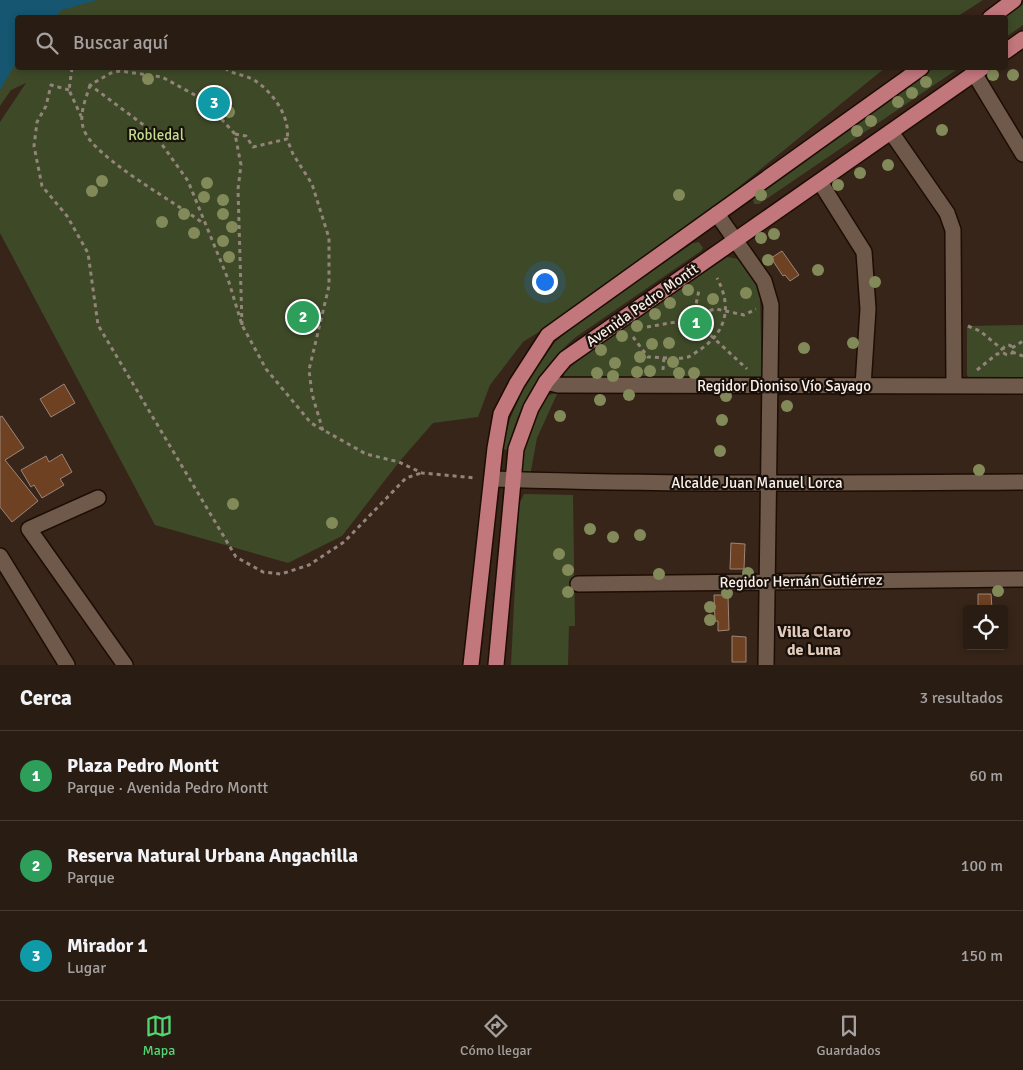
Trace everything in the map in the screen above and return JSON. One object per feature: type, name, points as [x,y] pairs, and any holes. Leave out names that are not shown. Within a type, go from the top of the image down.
[{"type":"main road","points":[[994,15],[1014,0]]},
{"type":"main road","points":[[1008,50],[1023,39]]},
{"type":"main road","name":"Avenida Pedro Montt","points":[[471,665],[501,414],[517,382],[548,335],[918,70]]},
{"type":"main road","name":"Avenida Pedro Montt","points":[[496,665],[516,449],[521,432],[546,382],[565,359],[978,70]]},
{"type":"street","points":[[978,70],[1023,154]]},
{"type":"street","points":[[891,132],[947,213],[952,230],[955,381]]},
{"type":"street","points":[[820,182],[864,252],[868,309],[862,386]]},
{"type":"street","points":[[717,214],[764,282],[770,305],[766,484],[766,665]]},
{"type":"street","name":"Regidor Dioniso Vío Sayago","points":[[546,382],[558,385],[769,387],[862,386],[955,381],[1023,386]]},
{"type":"street","name":"Alcalde Juan Manuel Lorca","points":[[492,479],[536,482],[766,484],[1023,482]]},
{"type":"street","points":[[98,498],[29,529],[125,665]]},
{"type":"street","points":[[0,556],[67,665]]},
{"type":"street","name":"Regidor Hernán Gutiérrez","points":[[578,584],[1023,579]]},
{"type":"path","points":[[72,70],[69,90],[81,116],[84,131],[97,148],[131,176],[179,205],[204,224]]},
{"type":"path","points":[[228,70],[254,80],[273,95],[289,130],[287,139],[293,154],[312,184],[329,238],[329,286],[308,370],[312,394],[323,432]]},
{"type":"path","points":[[81,116],[90,85],[111,73],[120,71],[162,77],[204,100],[235,134],[241,165],[238,189],[242,325]]},
{"type":"path","points":[[69,90],[51,85],[46,106],[37,122],[34,146],[42,186],[67,216],[88,253],[98,325],[236,557],[263,572],[281,574],[310,565],[344,542],[406,478],[422,473]]},
{"type":"path","points":[[90,85],[154,132],[188,181],[228,279],[242,325],[266,368],[311,423],[323,432],[366,454],[398,462],[422,473],[492,479]]},
{"type":"path","points":[[235,134],[246,136],[253,147],[287,139]]},
{"type":"path","points":[[633,337],[648,357],[688,357],[714,340],[722,328],[725,311],[724,291],[717,278]]},
{"type":"path","points":[[692,319],[699,290]]},
{"type":"path","points":[[694,314],[716,309],[744,315],[757,309]]},
{"type":"path","points":[[692,319],[750,372]]},
{"type":"path","points":[[646,327],[692,319]]},
{"type":"path","points":[[955,323],[980,331],[1008,355],[1012,352],[1023,356]]},
{"type":"path","points":[[1012,348],[1023,341]]},
{"type":"path","points":[[955,381],[982,367],[1003,351],[1006,345],[1012,348]]},
{"type":"green space","name":"Robledal","points":[[0,0],[983,0],[960,15],[15,15],[15,70],[883,70],[708,212],[602,292],[523,342],[490,385],[478,417],[433,423],[399,462],[342,536],[288,563],[155,525],[0,233],[0,122],[26,83],[11,90],[0,106]]},
{"type":"green space","points":[[1023,4],[1023,25],[1008,36],[1008,15]]},
{"type":"green space","points":[[931,70],[956,70],[759,204],[754,204],[752,195]]},
{"type":"green space","points":[[699,242],[703,248],[701,251],[576,337],[563,349],[541,374],[532,388],[518,417],[508,450],[502,449],[510,419],[526,383],[555,342],[580,321],[693,243]]},
{"type":"green space","points":[[727,257],[739,259],[758,283],[760,292],[762,382],[566,382],[563,373],[585,355]]},
{"type":"green space","points":[[1023,325],[1023,380],[971,380],[967,375],[967,326]]},
{"type":"green space","points":[[558,392],[537,438],[530,476],[522,475],[518,461],[528,430],[544,397]]},
{"type":"green space","points":[[524,494],[573,495],[575,626],[569,626],[568,665],[511,665],[519,504]]},
{"type":"water","points":[[0,0],[97,0],[62,10],[57,15],[15,15],[15,64],[0,90]]},
{"type":"building","points":[[782,251],[799,275],[790,281],[785,275],[783,276],[771,258]]},
{"type":"building","points":[[64,384],[75,403],[51,417],[40,399]]},
{"type":"building","points":[[2,416],[24,448],[5,460],[38,501],[12,522],[0,507],[0,417]]},
{"type":"building","points":[[62,454],[72,472],[60,479],[64,485],[42,498],[34,485],[31,487],[21,470],[46,456],[49,462]]},
{"type":"building","points":[[731,543],[745,544],[744,569],[730,569]]},
{"type":"building","points":[[978,594],[991,594],[992,605],[978,605]]},
{"type":"building","points":[[714,595],[728,595],[729,630],[718,631],[718,621],[715,621]]},
{"type":"building","points":[[732,636],[746,637],[746,662],[732,662]]},
{"type":"place","name":"Mirador 1","points":[[214,103]]},
{"type":"place","name":"Reserva Natural Urbana Angachilla","points":[[303,317]]},
{"type":"place","name":"Plaza Pedro Montt","points":[[696,323]]},
{"type":"district","name":"Villa Claro de Luna","points":[[814,640]]}]
